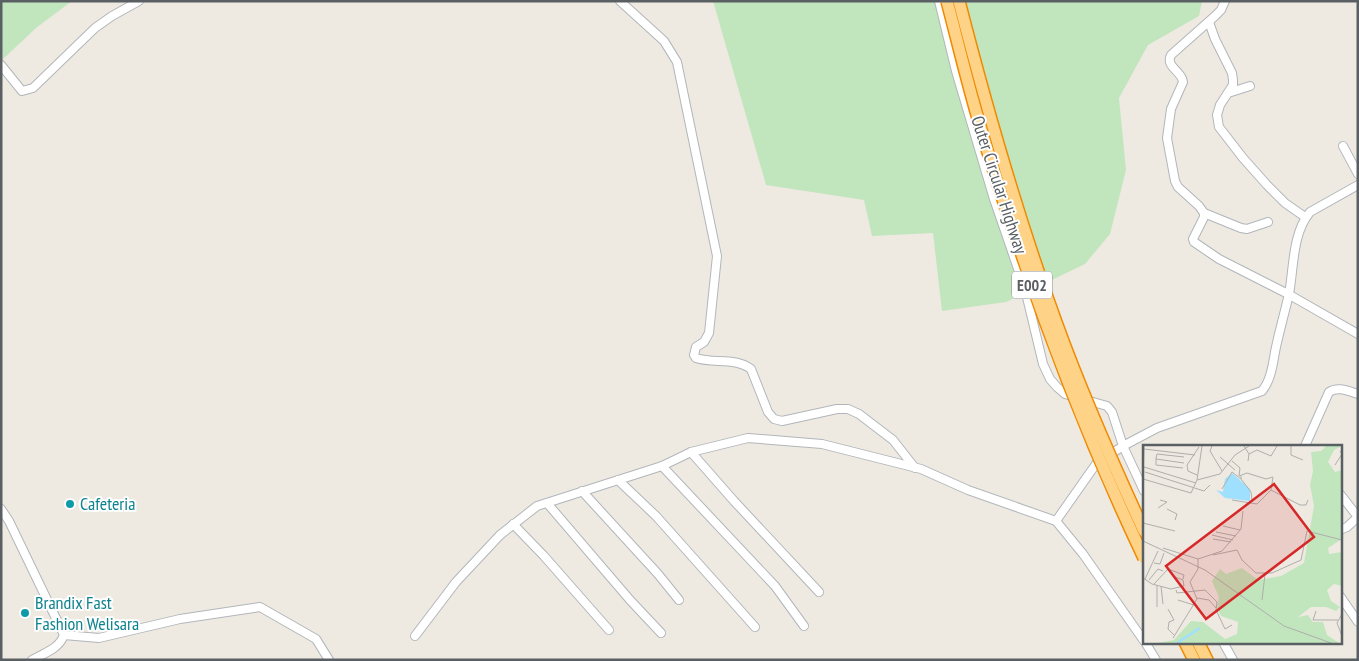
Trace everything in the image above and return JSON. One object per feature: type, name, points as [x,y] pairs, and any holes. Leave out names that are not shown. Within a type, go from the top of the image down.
[{"type":"highway","name":"Outer Circular Highway","points":[[947,1],[977,116],[1038,305],[1071,391],[1143,556]]},
{"type":"highway","name":"Outer Circular Highway","points":[[959,1],[982,93],[1004,166],[1057,325],[1112,460],[1143,529]]},
{"type":"highway","points":[[1187,644],[1194,660]]},
{"type":"highway","points":[[1199,644],[1207,660]]},
{"type":"street","points":[[1,65],[22,91],[32,88],[95,28],[139,1]]},
{"type":"street","points":[[620,1],[664,40],[677,62],[717,256],[709,333],[704,342],[696,347],[694,354],[696,358],[738,362],[745,365],[751,370],[768,412],[774,418],[782,420],[837,409],[848,409],[859,414],[893,440],[915,468]]},
{"type":"street","points":[[939,1],[958,81],[994,199],[1025,289],[1043,364],[1050,379],[1065,394],[1107,406],[1112,412],[1123,446],[1143,489]]},
{"type":"street","points":[[1225,1],[1209,22],[1171,55],[1169,60],[1169,63],[1183,78],[1171,109],[1167,138],[1175,181],[1181,191],[1199,206],[1204,213],[1247,229],[1268,222]]},
{"type":"street","points":[[1209,22],[1215,39],[1232,73],[1233,85],[1220,105],[1217,115],[1219,127],[1267,185],[1285,203],[1305,217]]},
{"type":"street","points":[[1228,93],[1250,86]]},
{"type":"street","points":[[1344,146],[1358,174]]},
{"type":"street","points":[[1056,521],[1096,464],[1123,446],[1157,428],[1262,391],[1271,372],[1288,294],[1298,235],[1305,217],[1310,212],[1358,184]]},
{"type":"street","points":[[1204,213],[1204,217],[1193,239],[1194,242],[1219,259],[1288,294],[1358,334]]},
{"type":"street","points":[[1304,445],[1329,392],[1340,388],[1358,394]]},
{"type":"street","points":[[414,636],[456,582],[500,534],[537,506],[662,466],[691,452],[748,438],[822,444],[915,468],[968,490],[1056,521],[1084,554],[1143,641]]},
{"type":"street","points":[[691,452],[819,592]]},
{"type":"street","points":[[662,466],[775,586],[804,626]]},
{"type":"street","points":[[618,480],[656,516],[755,627]]},
{"type":"street","points":[[582,491],[658,574],[678,600]]},
{"type":"street","points":[[1342,497],[1358,517],[1347,528],[1342,529]]},
{"type":"street","points":[[547,503],[630,600],[661,633]]},
{"type":"street","points":[[1,509],[9,521],[64,635],[62,641],[56,647],[32,660]]},
{"type":"street","points":[[513,524],[609,630]]},
{"type":"street","points":[[1342,600],[1358,622]]},
{"type":"street","points":[[64,635],[99,638],[180,619],[260,607],[316,638],[329,660]]},
{"type":"street","points":[[1342,614],[1348,610]]},
{"type":"street","points":[[1145,644],[1156,660]]},
{"type":"street","points":[[1224,644],[1233,660]]},
{"type":"green space","points":[[1,1],[72,1],[36,28],[1,61]]},
{"type":"green space","points":[[713,1],[1202,1],[1199,16],[1148,45],[1119,98],[1126,170],[1110,234],[1085,264],[1006,302],[942,311],[933,233],[872,236],[864,200],[766,185]]},
{"type":"place","name":"Cafeteria","points":[[70,504]]},
{"type":"place","name":"Brandix Fast Fashion Welisara","points":[[25,613]]}]
